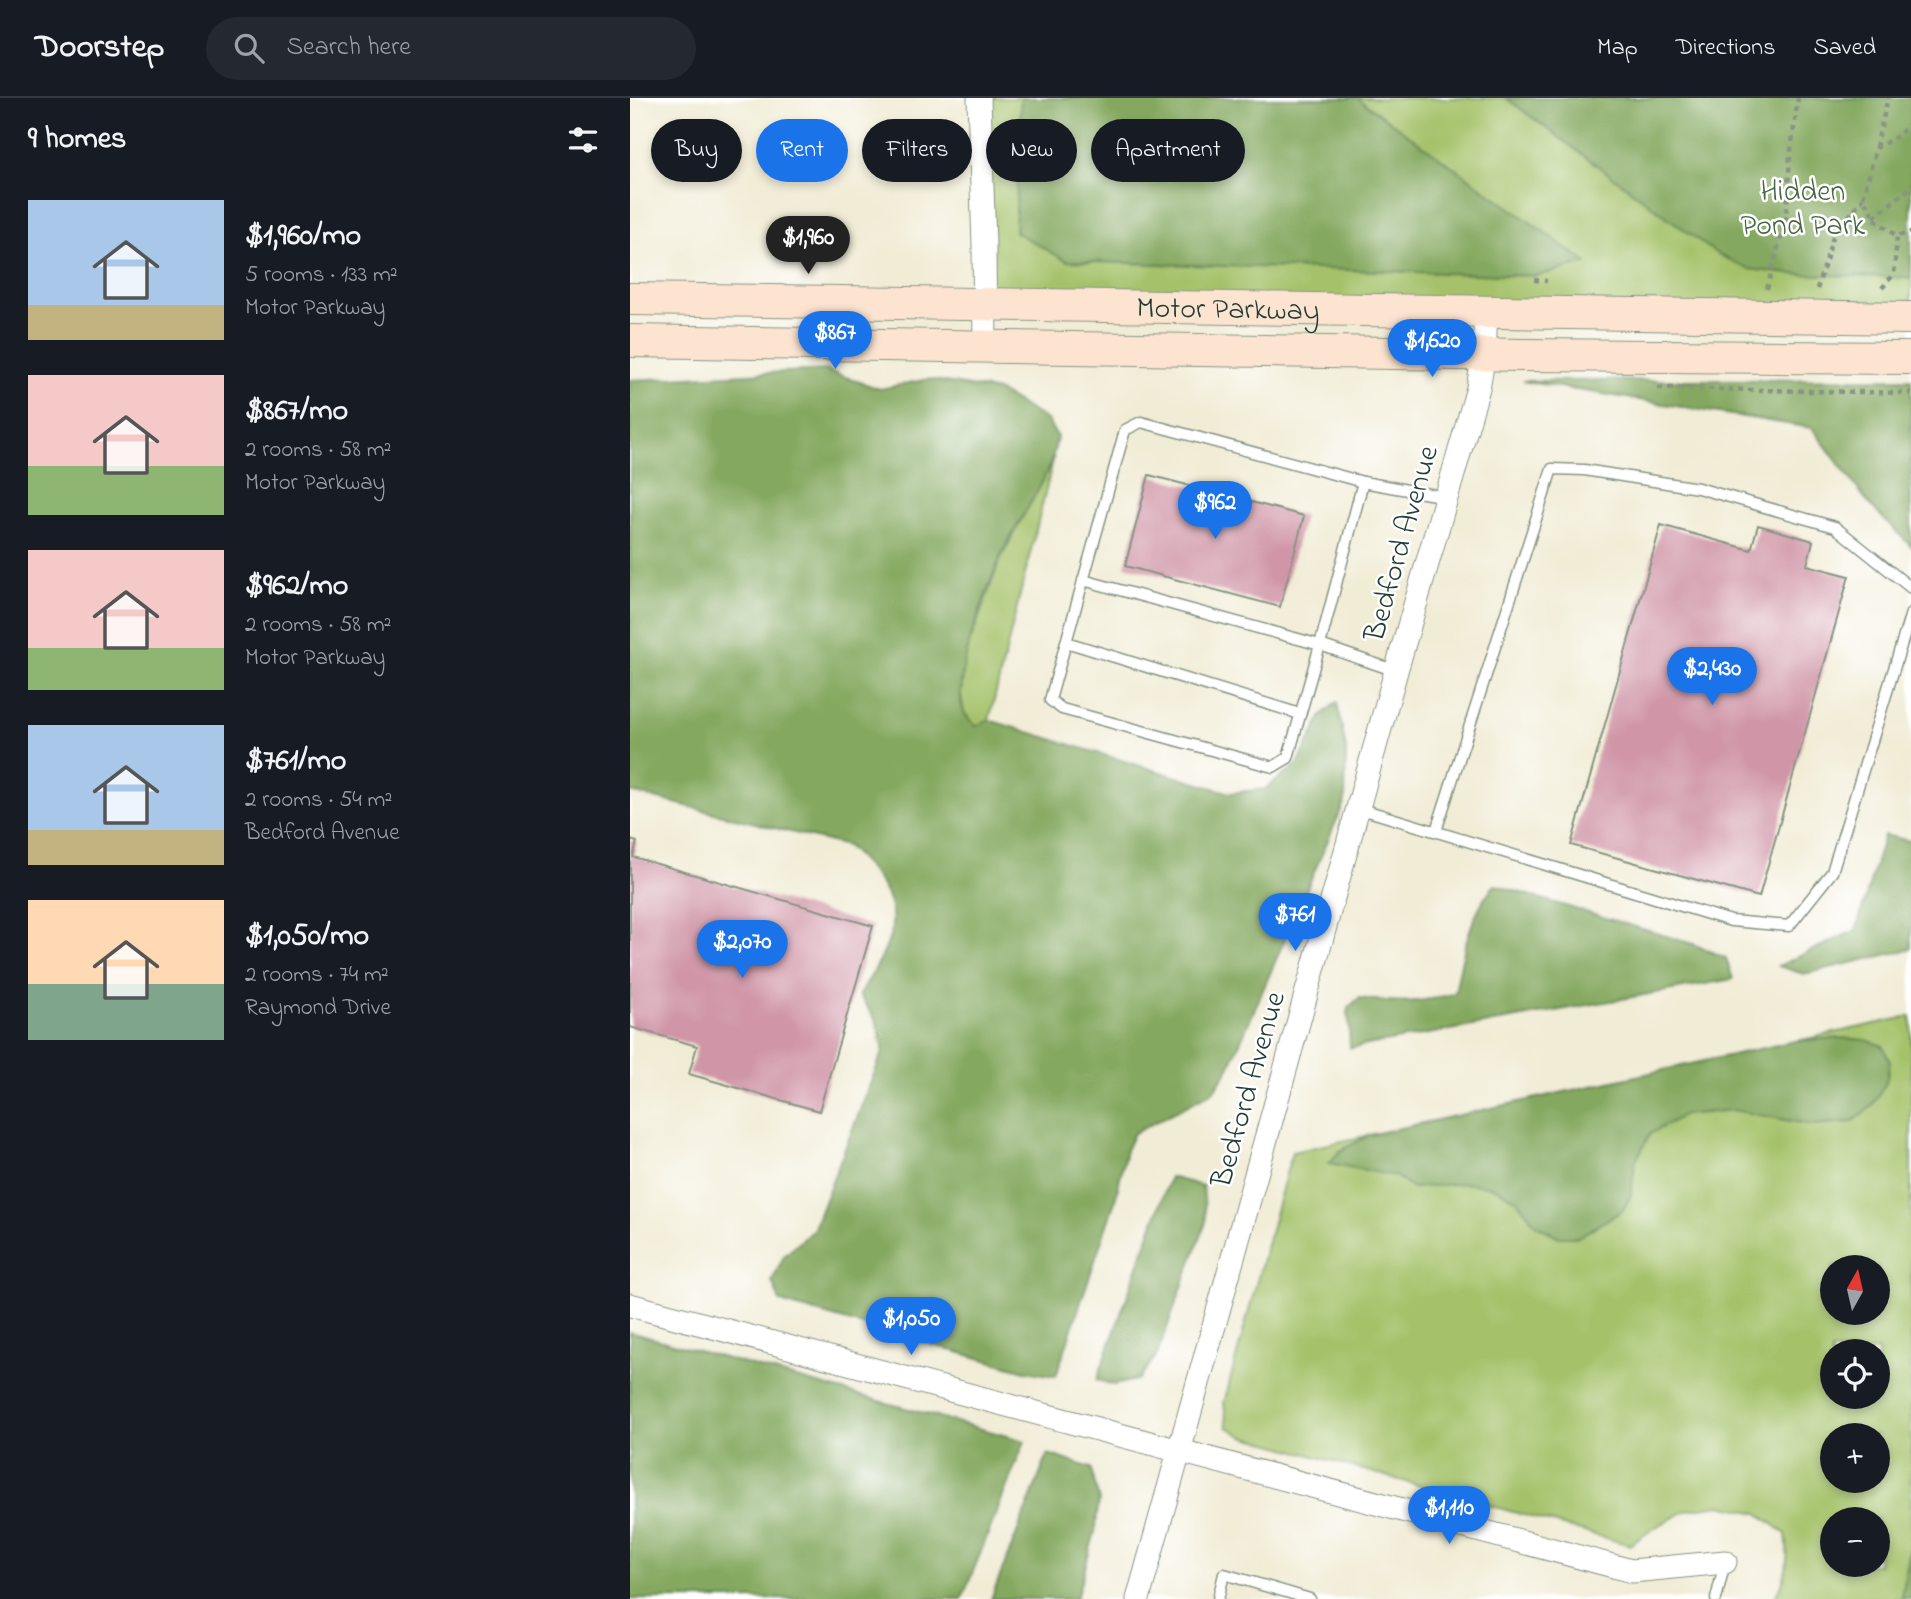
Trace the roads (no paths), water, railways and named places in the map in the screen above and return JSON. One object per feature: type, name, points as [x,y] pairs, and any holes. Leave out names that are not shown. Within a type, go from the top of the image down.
[{"type":"main road","name":"Motor Parkway","points":[[630,299],[1911,318]]},
{"type":"main road","name":"Motor Parkway","points":[[630,341],[985,348],[1911,358]]},
{"type":"street","points":[[979,98],[985,348]]},
{"type":"street","name":"Bedford Avenue","points":[[1138,1599],[1396,671],[1478,388],[1484,354],[1486,312]]},
{"type":"street","points":[[630,1305],[1632,1571],[1725,1562]]},
{"type":"lane","points":[[1363,482],[1321,645],[1288,758],[1273,766],[1062,709],[1049,700],[1125,430],[1141,422],[1363,482],[1446,497]]},
{"type":"lane","points":[[1436,831],[1552,469],[1584,470],[1698,488],[1835,527],[1911,588]]},
{"type":"lane","points":[[1083,580],[1321,645],[1396,671]]},
{"type":"lane","points":[[1358,808],[1731,921],[1789,926],[1832,872],[1911,613]]},
{"type":"lane","points":[[1066,642],[1300,714]]},
{"type":"lane","points":[[1716,1599],[1725,1562]]},
{"type":"lane","points":[[1218,1599],[1224,1574],[1310,1599]]},
{"type":"park label","name":"Hidden Pond Park","points":[[1803,207]]}]
